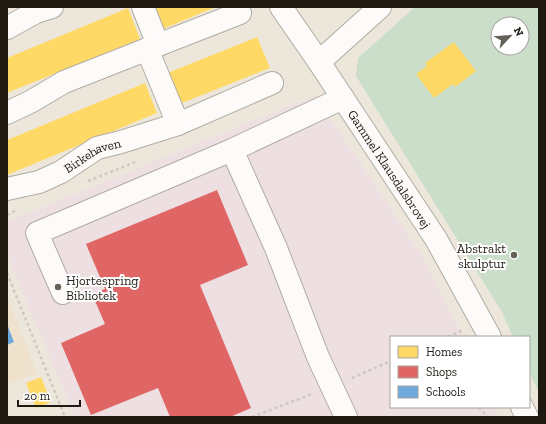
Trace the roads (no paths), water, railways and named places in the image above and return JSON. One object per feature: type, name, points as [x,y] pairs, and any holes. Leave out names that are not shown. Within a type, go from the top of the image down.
[{"type":"street","points":[[7,28],[36,12],[52,7]]},
{"type":"street","points":[[143,7],[152,47],[178,124]]},
{"type":"street","name":"Gammel Klausdalsbrovej","points":[[281,7],[436,239],[489,336]]},
{"type":"street","points":[[319,62],[380,7]]},
{"type":"street","points":[[7,113],[32,101],[64,82],[240,13]]},
{"type":"street","name":"Birkehaven","points":[[7,189],[40,182],[61,172],[97,148],[178,124],[272,83]]},
{"type":"street","points":[[63,293],[37,233],[232,150],[343,98]]},
{"type":"street","points":[[232,150],[276,248],[318,357],[346,417]]},
{"type":"street","points":[[522,408],[527,417]]},
{"type":"place","name":"Abstrakt skulptur","points":[[514,255]]},
{"type":"place","name":"Hjortespring Bibliotek","points":[[58,287]]}]
